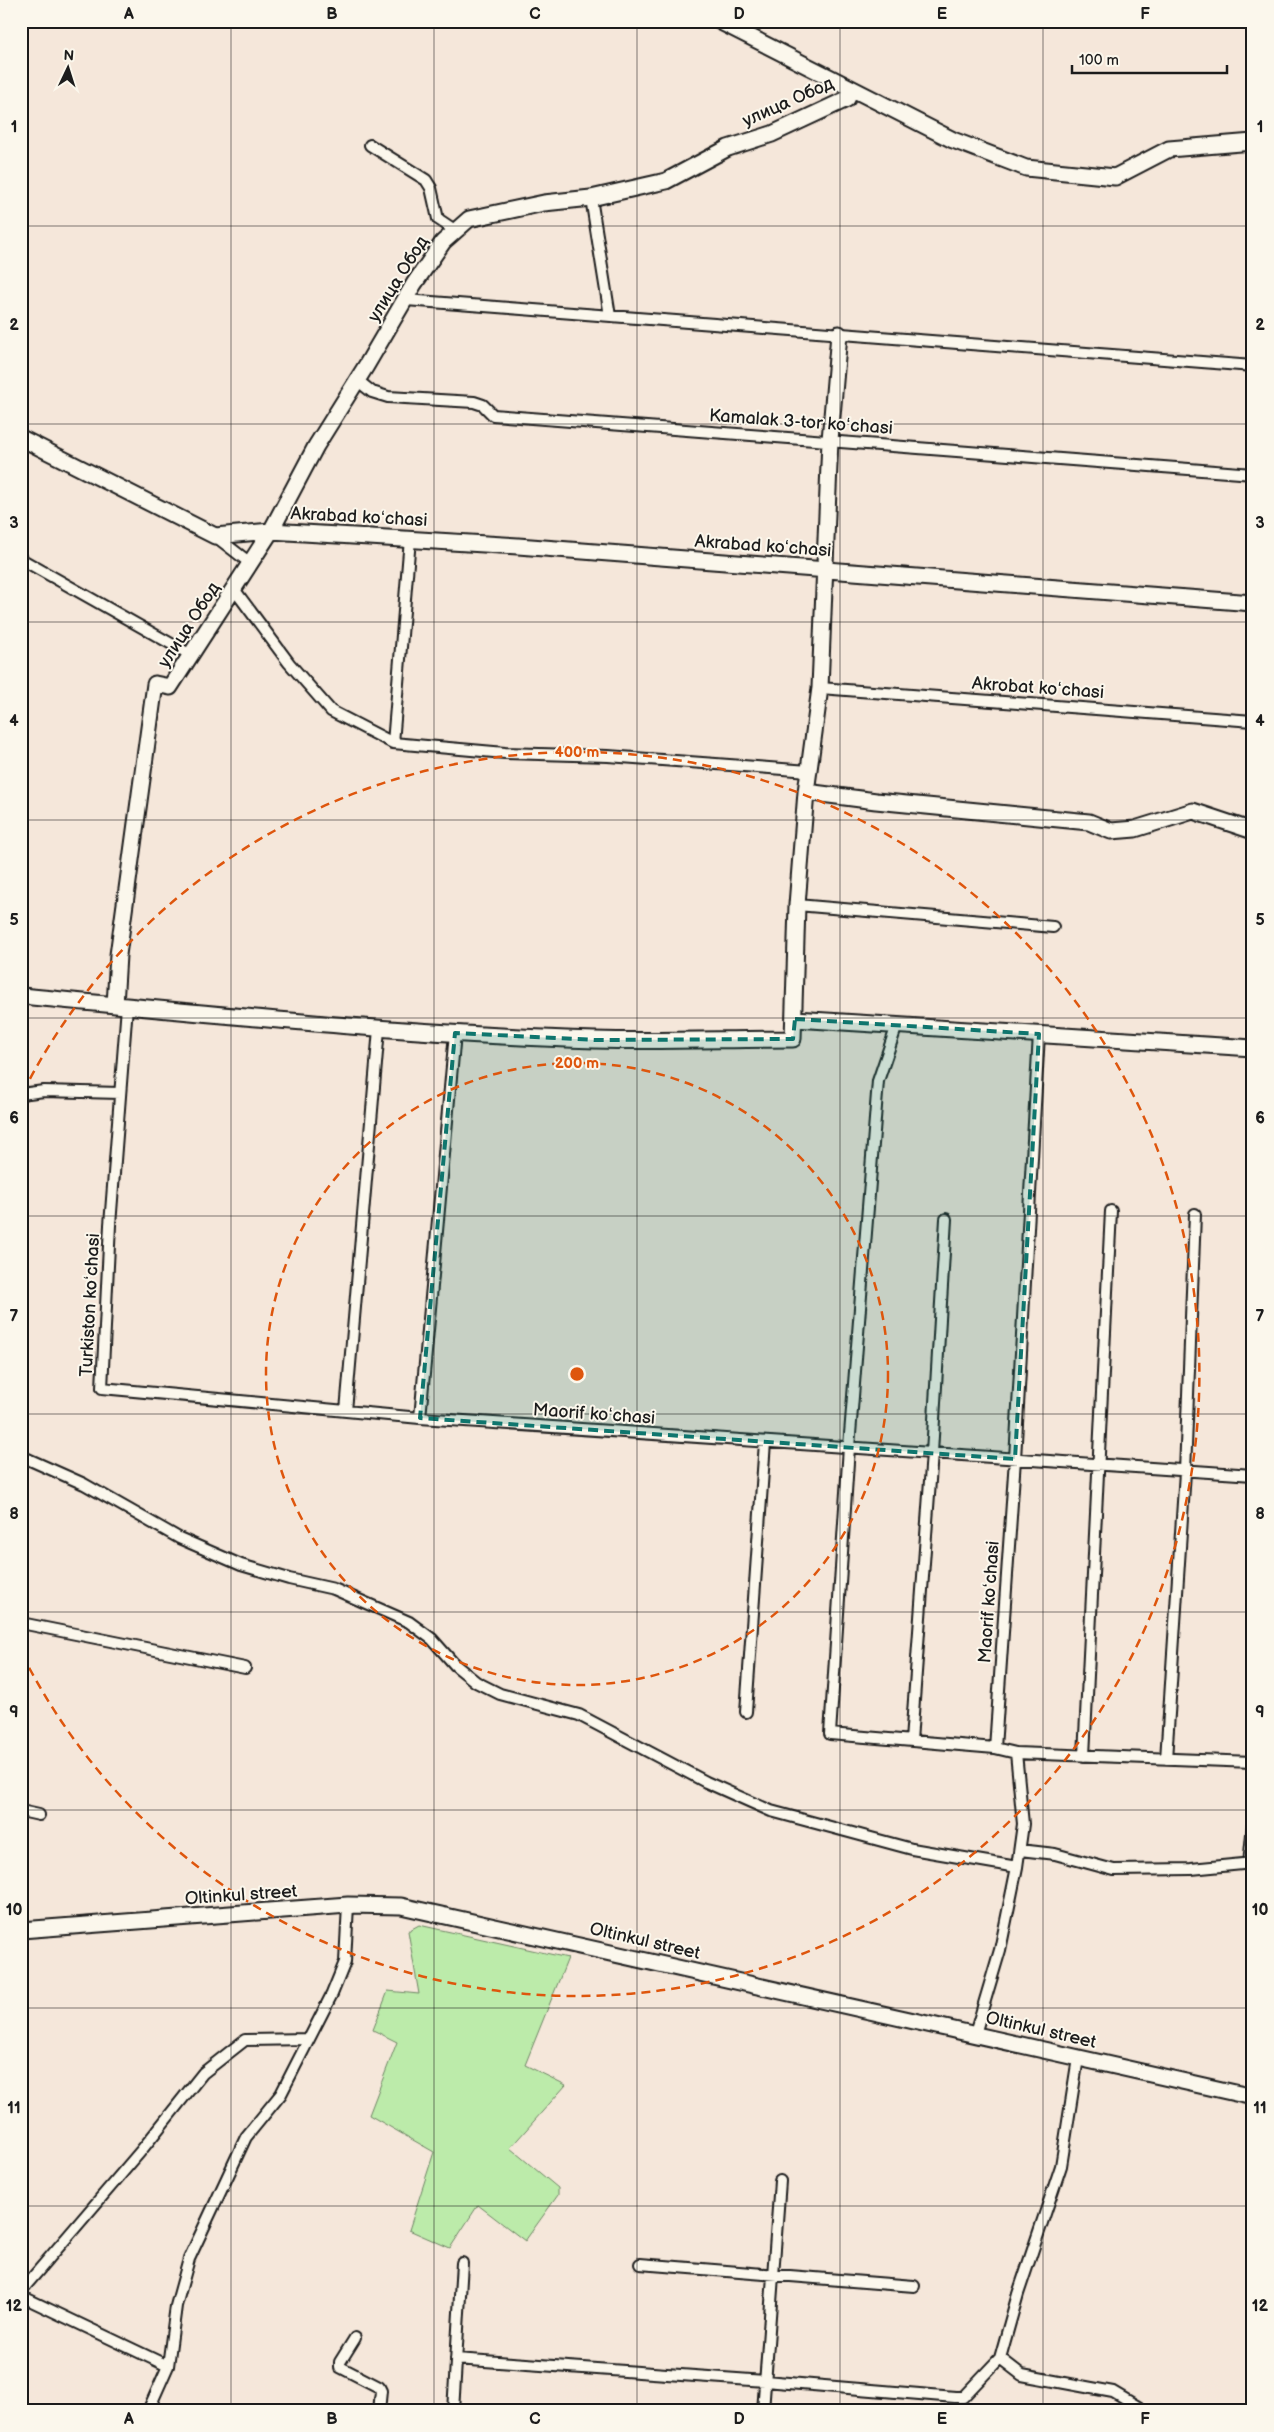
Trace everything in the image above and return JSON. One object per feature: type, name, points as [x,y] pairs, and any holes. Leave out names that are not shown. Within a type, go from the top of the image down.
[{"type":"street","points":[[719,21],[852,89]]},
{"type":"street","name":"улица Обод","points":[[121,1005],[120,936],[155,684],[170,687],[271,531],[316,446],[414,284],[443,242],[469,219],[544,202],[592,198],[666,182],[728,148],[772,134],[847,99],[852,89],[953,140],[1026,168],[1115,177],[1169,149],[1253,142]]},
{"type":"street","points":[[370,145],[426,180],[431,188],[438,219],[456,231]]},
{"type":"street","points":[[592,198],[610,316]]},
{"type":"street","points":[[406,300],[1253,366]]},
{"type":"street","points":[[21,996],[379,1029],[596,1040],[794,1038],[797,905],[806,792],[820,688],[830,440],[839,334]]},
{"type":"street","name":"Kamalak 3-tor koʻchasi","points":[[356,380],[372,392],[388,397],[474,402],[483,405],[493,415],[1253,474]]},
{"type":"street","points":[[21,438],[215,536],[250,564]]},
{"type":"street","name":"Akrabad koʻchasi","points":[[215,536],[271,531],[410,539],[826,569],[1253,603]]},
{"type":"street","points":[[393,743],[410,539]]},
{"type":"street","points":[[21,559],[191,655]]},
{"type":"street","points":[[234,589],[289,663],[331,711],[393,743],[505,753],[608,756],[809,771]]},
{"type":"street","name":"Akrobat koʻchasi","points":[[820,688],[1253,721]]},
{"type":"street","points":[[806,792],[876,801],[1089,822],[1111,831],[1135,829],[1193,811],[1253,832]]},
{"type":"street","points":[[797,905],[1053,927]]},
{"type":"street","points":[[21,1094],[44,1092],[120,1093],[121,1005]]},
{"type":"street","points":[[795,1019],[1253,1048]]},
{"type":"street","points":[[897,1025],[878,1081],[849,1448],[830,1734],[995,1748],[1016,1753],[1253,1762]]},
{"type":"street","points":[[346,1411],[379,1029]]},
{"type":"street","points":[[420,1418],[455,1033]]},
{"type":"street","points":[[1015,1459],[1039,1034]]},
{"type":"street","name":"Turkiston koʻchasi","points":[[120,1093],[102,1388],[420,1418]]},
{"type":"street","points":[[1084,1756],[1111,1210]]},
{"type":"street","points":[[1166,1759],[1185,1472],[1195,1214]]},
{"type":"street","points":[[911,1741],[932,1453],[946,1219]]},
{"type":"street","name":"Maorif koʻchasi","points":[[420,1418],[1185,1472],[1253,1475]]},
{"type":"street","points":[[746,1712],[765,1442]]},
{"type":"street","points":[[21,1456],[84,1484],[196,1546],[241,1565],[289,1579],[334,1589],[409,1622],[432,1639],[454,1665],[476,1682],[500,1694],[579,1715],[706,1782],[771,1810],[912,1849],[1017,1866]]},
{"type":"street","name":"Maorif koʻchasi","points":[[995,1748],[1015,1459]]},
{"type":"street","points":[[21,1623],[245,1668]]},
{"type":"street","points":[[975,2034],[1000,1950],[1020,1850],[1023,1824],[1016,1753]]},
{"type":"street","points":[[21,1811],[38,1815]]},
{"type":"street","points":[[1020,1850],[1055,1854],[1114,1870],[1191,1869],[1251,1863],[1253,1824]]},
{"type":"street","points":[[148,2411],[168,2366],[176,2306],[190,2259],[246,2137],[281,2094],[345,1962],[348,1905]]},
{"type":"street","name":"Oltinkul street","points":[[21,1930],[348,1905],[401,1906],[1253,2097]]},
{"type":"street","points":[[21,2291],[140,2152],[203,2073],[245,2040],[308,2040]]},
{"type":"street","points":[[456,2359],[963,2397],[1000,2358],[1018,2294],[1061,2166],[1078,2058]]},
{"type":"street","points":[[763,2411],[780,2181]]},
{"type":"street","points":[[452,2411],[462,2263]]},
{"type":"street","points":[[640,2264],[914,2286]]},
{"type":"street","points":[[21,2296],[168,2366]]},
{"type":"street","points":[[355,2338],[340,2362],[340,2367],[379,2387],[378,2411]]},
{"type":"street","points":[[1000,2358],[1022,2375],[1113,2392],[1145,2411]]},
{"type":"highlighted area","points":[[795,1019],[1039,1034],[1015,1459],[420,1418],[455,1033],[596,1040],[793,1039]]},
{"type":"green space","points":[[419,1925],[568,1958],[525,2065],[566,2085],[510,2148],[558,2188],[558,2195],[525,2241],[478,2205],[450,2248],[409,2230],[434,2152],[369,2115],[397,2042],[373,2030],[388,1991],[419,1994],[408,1931]]}]
